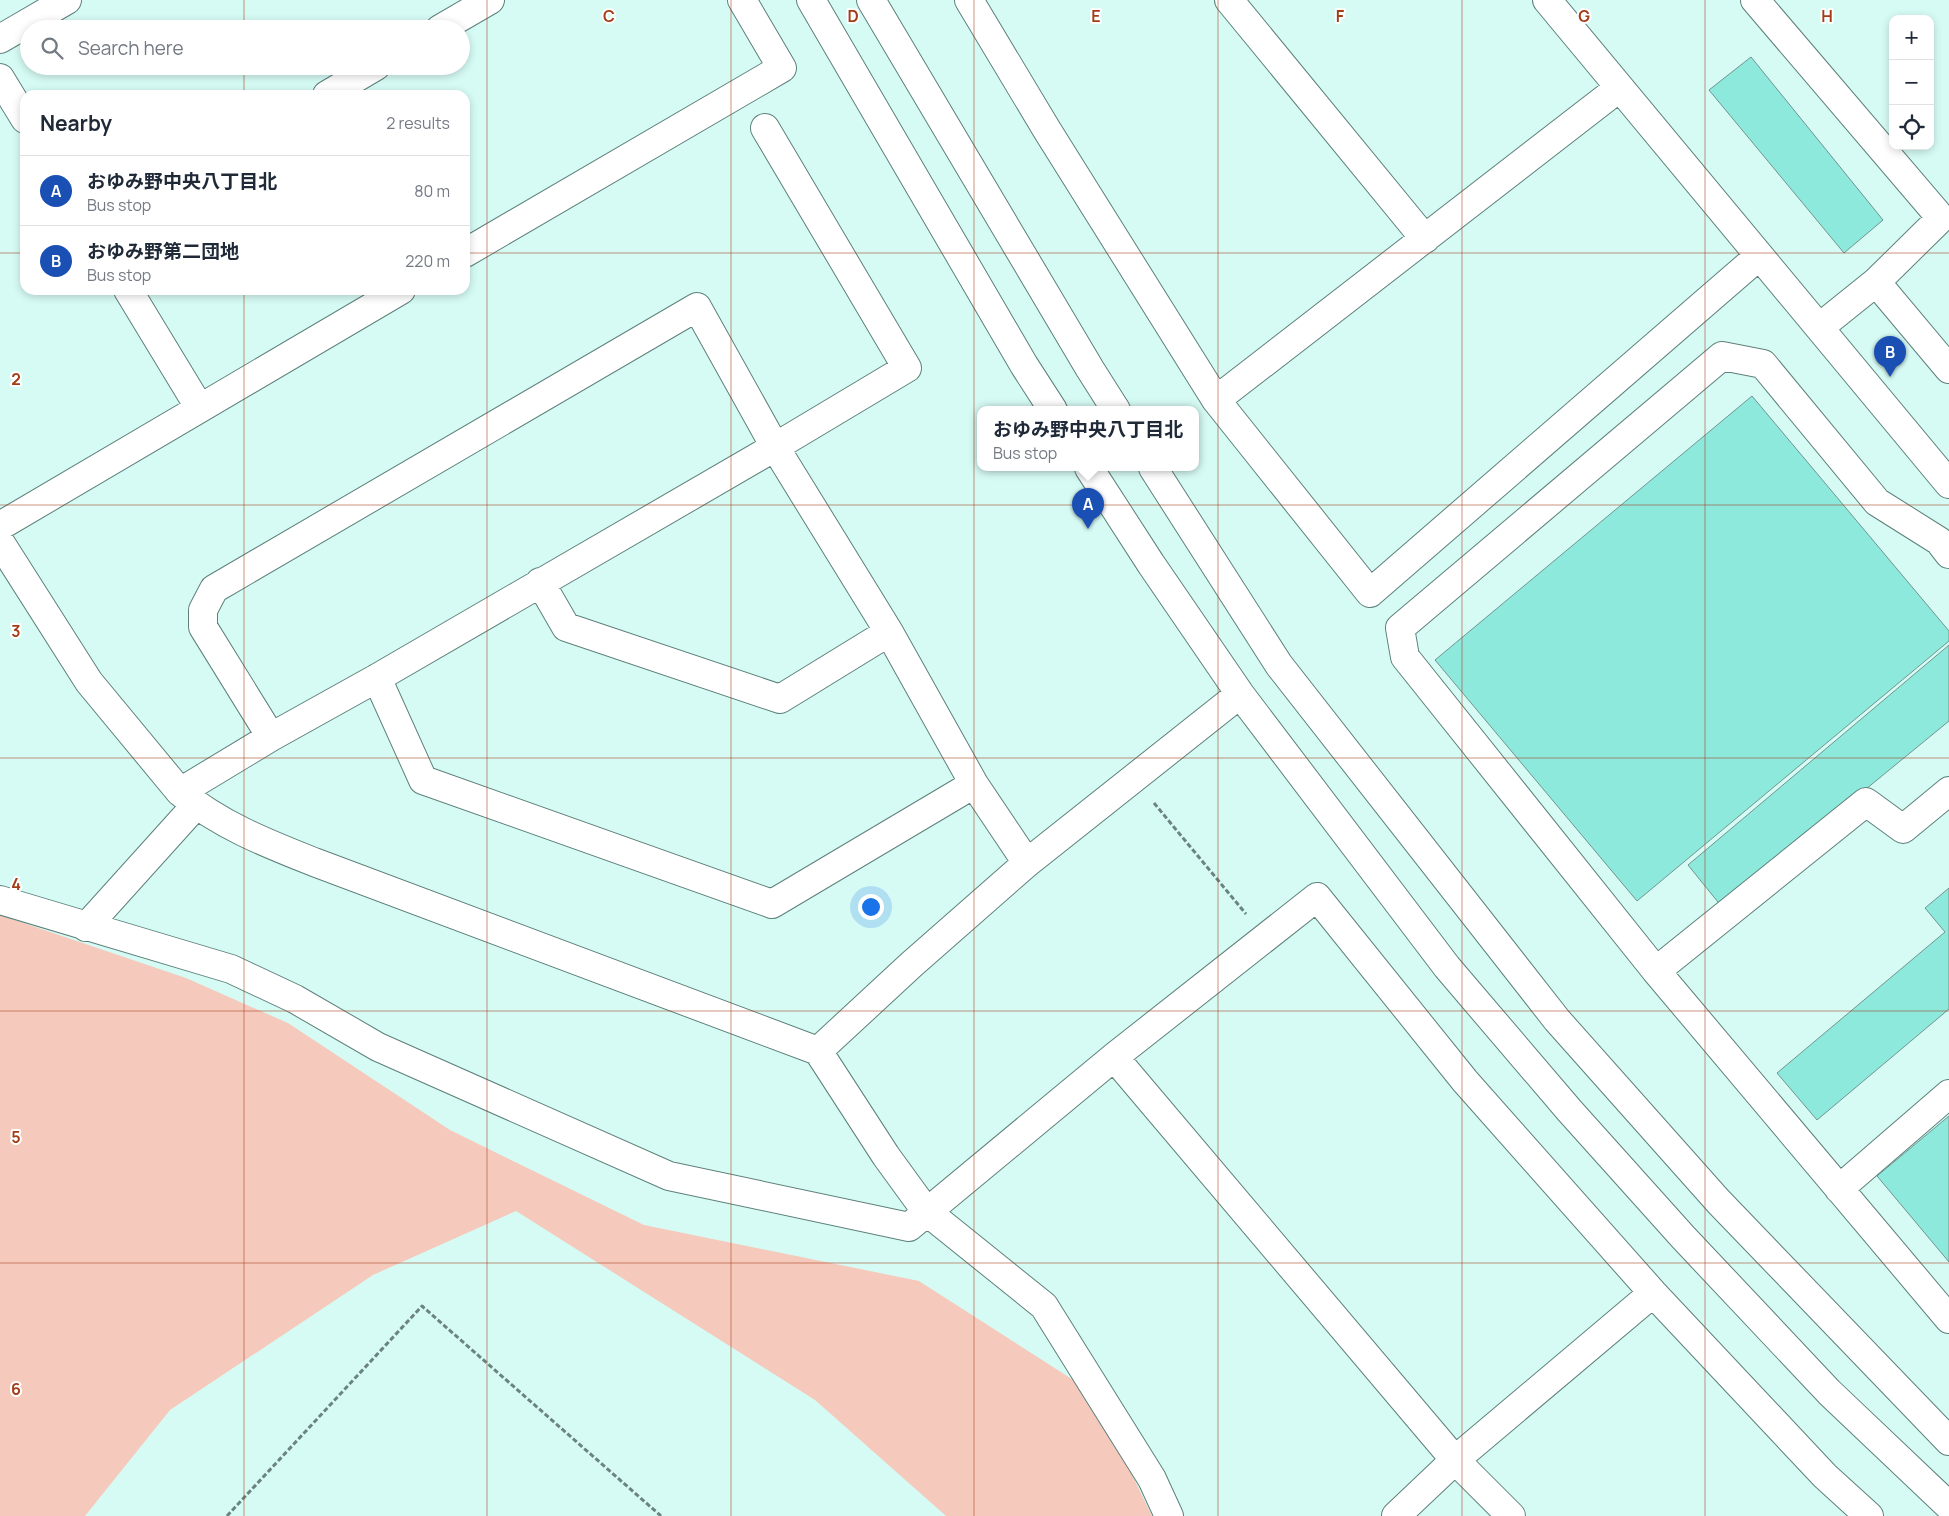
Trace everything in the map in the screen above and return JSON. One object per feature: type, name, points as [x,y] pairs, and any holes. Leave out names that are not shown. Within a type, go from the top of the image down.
[{"type":"street","points":[[33,20],[67,0]]},
{"type":"street","points":[[456,20],[490,0]]},
{"type":"street","points":[[470,250],[782,68],[742,0]]},
{"type":"street","points":[[811,0],[1019,356],[1050,406]]},
{"type":"street","points":[[871,0],[1114,406]]},
{"type":"street","points":[[969,0],[1216,400],[1370,593],[1759,256]]},
{"type":"street","points":[[1229,0],[1425,239]]},
{"type":"street","points":[[1547,0],[1949,484]]},
{"type":"street","points":[[1755,0],[1941,218],[1876,282],[1820,327]]},
{"type":"street","points":[[0,39],[20,27]]},
{"type":"street","points":[[335,90],[361,75]]},
{"type":"street","points":[[0,78],[20,111]]},
{"type":"street","points":[[1216,400],[1619,88]]},
{"type":"street","points":[[86,927],[188,798],[271,737],[377,678],[776,447],[907,368],[765,128]]},
{"type":"street","points":[[1876,282],[1949,369]]},
{"type":"street","points":[[131,295],[199,407]]},
{"type":"street","points":[[0,526],[199,407],[392,295]]},
{"type":"street","points":[[271,737],[203,627],[202,610],[214,589],[697,307],[776,447],[889,632],[974,784],[1027,864]]},
{"type":"street","points":[[1949,554],[1939,541],[1877,502],[1763,364],[1722,356],[1400,628],[1405,657],[1656,971],[1949,1319]]},
{"type":"street","points":[[1091,471],[1150,564],[1240,694],[1447,967],[1569,1110],[1683,1237],[1829,1392],[1949,1506]]},
{"type":"street","points":[[1155,471],[1279,665],[1558,1020],[1718,1201],[1949,1441]]},
{"type":"street","points":[[0,542],[89,682],[188,798],[244,834],[818,1051],[886,1156],[926,1212],[1044,1306],[1152,1479],[1169,1516]]},
{"type":"street","points":[[540,582],[566,627],[780,699],[889,632]]},
{"type":"street","points":[[377,678],[423,780],[772,904],[974,784]]},
{"type":"street","points":[[818,1051],[912,964],[1027,864],[1240,694]]},
{"type":"street","points":[[1656,971],[1866,802],[1903,829],[1949,791]]},
{"type":"street","points":[[0,900],[231,969],[295,999],[378,1047],[670,1176],[909,1227],[1114,1057],[1317,897],[1465,1081],[1653,1293],[1826,1476],[1869,1516]]},
{"type":"street","points":[[1114,1057],[1455,1460],[1511,1516]]},
{"type":"street","points":[[1838,1188],[1949,1094]]},
{"type":"street","points":[[1396,1516],[1455,1460],[1653,1293]]},
{"type":"path","points":[[1135,779],[1266,938]]},
{"type":"path","points":[[227,1516],[422,1306],[661,1516]]},
{"type":"shaded area","points":[[0,915],[186,978],[288,1023],[450,1130],[644,1225],[919,1281],[1092,1392],[1152,1516],[946,1516],[815,1400],[516,1211],[373,1275],[170,1410],[85,1516],[0,1516]]},
{"type":"building","points":[[1751,57],[1883,220],[1844,253],[1709,90]]},
{"type":"building","points":[[1752,396],[1949,631],[1949,641],[1637,901],[1435,660]]},
{"type":"building","points":[[1949,645],[1949,721],[1722,907],[1688,865]]},
{"type":"building","points":[[1949,888],[1949,1009],[1817,1120],[1777,1073],[1945,932],[1925,908]]},
{"type":"building","points":[[1949,1116],[1949,1262],[1877,1176]]},
{"type":"place","name":"おゆみ野第二団地","points":[[1890,377]]},
{"type":"place","name":"おゆみ野中央八丁目北","points":[[1088,529]]}]
